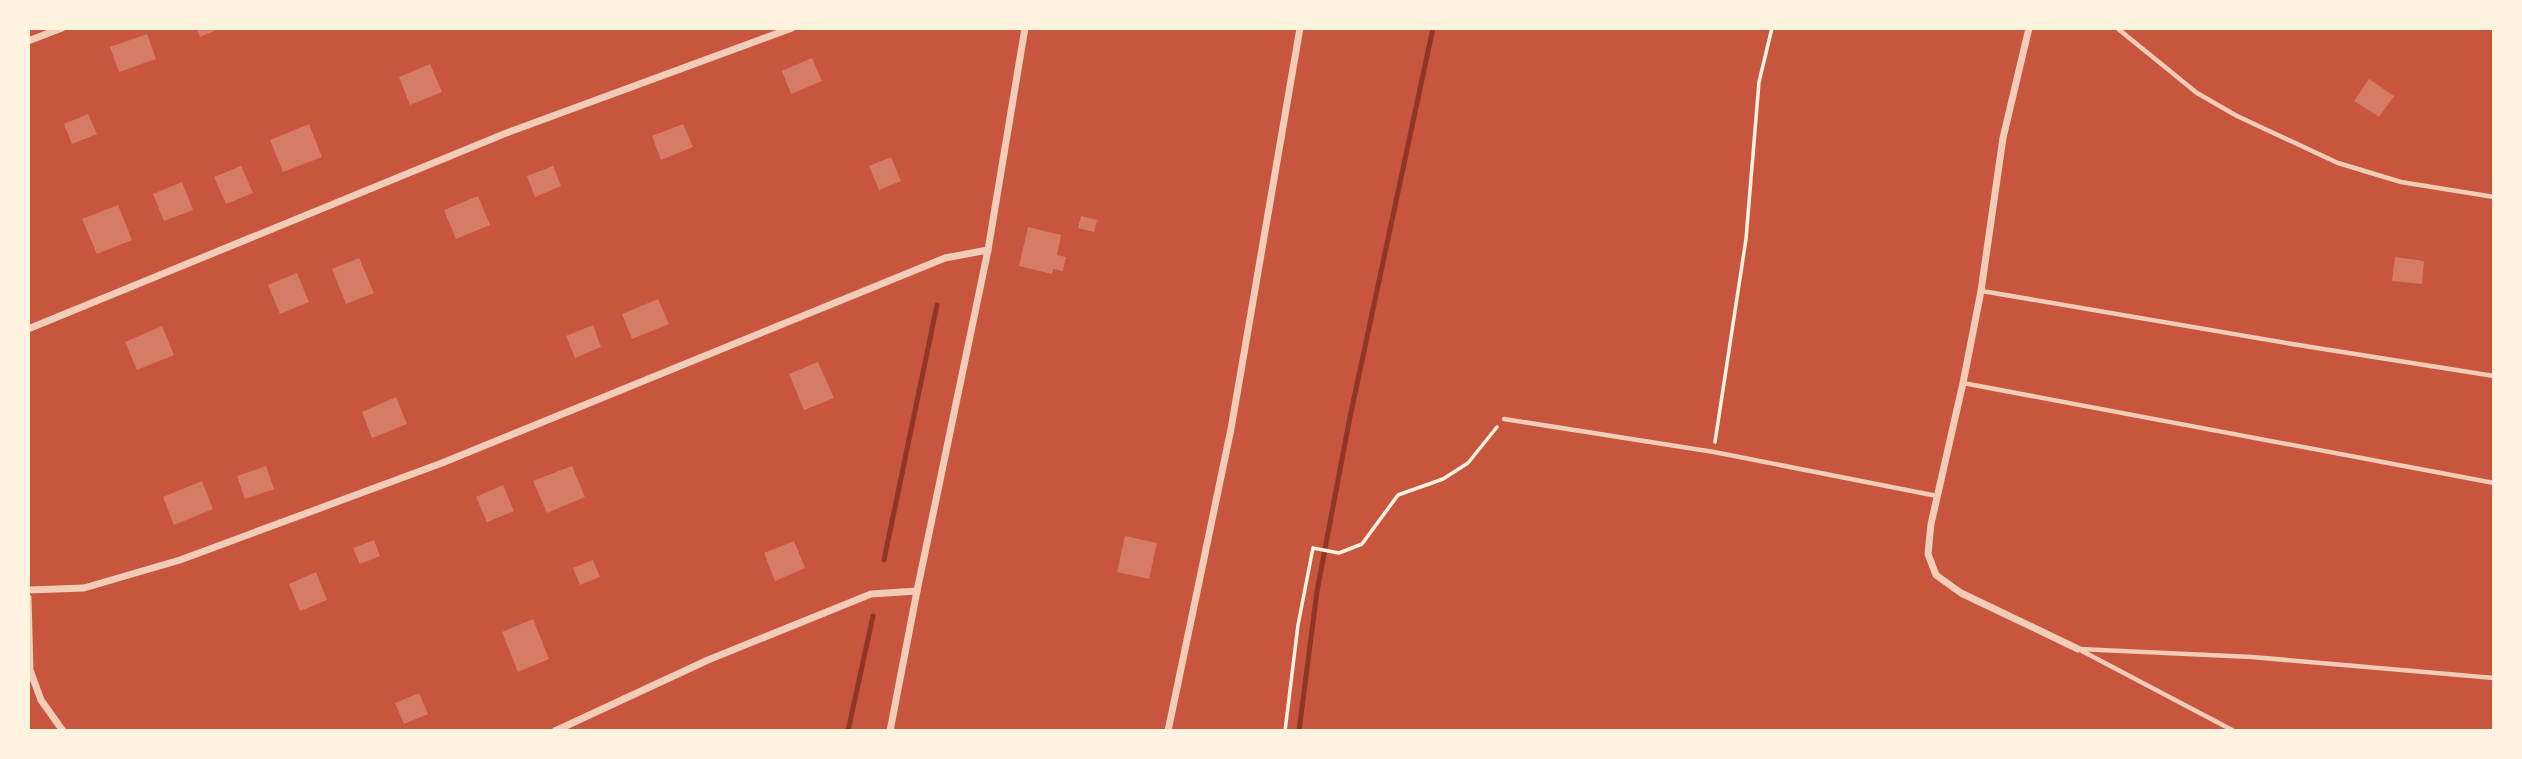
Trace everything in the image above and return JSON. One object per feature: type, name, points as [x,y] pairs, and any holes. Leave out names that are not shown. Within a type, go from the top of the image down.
[{"type":"street","points":[[28,41],[62,28]]},
{"type":"street","points":[[28,329],[509,132],[792,28]]},
{"type":"street","points":[[890,731],[988,250],[1025,28]]},
{"type":"street","points":[[1167,731],[1231,429],[1300,28]]},
{"type":"street","points":[[2029,28],[2003,138],[1981,290],[1931,524],[1928,554],[1936,575],[1961,593],[2078,649]]},
{"type":"street","points":[[28,590],[84,588],[180,560],[442,463],[945,258],[988,250]]},
{"type":"street","points":[[555,731],[708,660],[872,594],[917,591]]},
{"type":"street","points":[[28,598],[30,670],[41,700],[63,731]]},
{"type":"lane","points":[[2117,28],[2197,93],[2237,116],[2338,163],[2401,182],[2494,197]]},
{"type":"lane","points":[[1981,290],[2494,376]]},
{"type":"lane","points":[[1963,383],[2494,483]]},
{"type":"lane","points":[[1504,419],[1714,452],[1938,496]]},
{"type":"lane","points":[[2078,649],[2252,657],[2494,678]]},
{"type":"lane","points":[[2078,649],[2234,731]]},
{"type":"path","points":[[1714,452],[1746,239],[1759,82],[1772,28]]},
{"type":"path","points":[[1285,731],[1298,625],[1312,548],[1339,553],[1362,544],[1398,495],[1443,479],[1468,463],[1504,419]]},
{"type":"building","points":[[196,28],[221,28],[200,37]]},
{"type":"building","points":[[147,34],[156,59],[119,72],[110,47]]},
{"type":"building","points":[[812,58],[822,81],[791,94],[782,71]]},
{"type":"building","points":[[430,64],[442,92],[410,105],[399,77]]},
{"type":"building","points":[[2369,79],[2394,96],[2379,117],[2354,101]]},
{"type":"building","points":[[88,114],[97,134],[72,144],[64,124]]},
{"type":"building","points":[[309,124],[322,157],[283,172],[270,140]]},
{"type":"building","points":[[683,124],[693,147],[661,160],[652,136]]},
{"type":"building","points":[[891,157],[901,181],[879,190],[869,166]]},
{"type":"building","points":[[241,166],[253,193],[226,204],[214,177]]},
{"type":"building","points":[[553,166],[561,186],[535,197],[527,176]]},
{"type":"building","points":[[182,182],[193,210],[164,221],[153,194]]},
{"type":"building","points":[[478,196],[490,225],[456,239],[444,210]]},
{"type":"building","points":[[118,205],[132,240],[97,254],[82,219]]},
{"type":"building","points":[[1081,216],[1097,220],[1094,232],[1078,228]]},
{"type":"building","points":[[1028,227],[1061,235],[1057,255],[1066,257],[1063,271],[1053,269],[1052,274],[1019,266]]},
{"type":"building","points":[[2395,257],[2424,261],[2422,284],[2392,281]]},
{"type":"building","points":[[359,258],[374,293],[346,304],[332,269]]},
{"type":"building","points":[[297,273],[309,302],[280,314],[268,285]]},
{"type":"building","points":[[658,299],[669,324],[632,339],[622,314]]},
{"type":"building","points":[[593,325],[601,347],[575,358],[566,336]]},
{"type":"building","points":[[162,326],[174,355],[137,370],[125,342]]},
{"type":"building","points":[[818,362],[834,398],[804,410],[789,374]]},
{"type":"building","points":[[396,397],[407,424],[372,438],[362,412]]},
{"type":"building","points":[[266,466],[274,489],[245,499],[237,476]]},
{"type":"building","points":[[572,466],[585,497],[547,513],[533,481]]},
{"type":"building","points":[[202,481],[213,509],[174,525],[163,497]]},
{"type":"building","points":[[503,485],[514,511],[487,522],[476,497]]},
{"type":"building","points":[[1125,536],[1157,543],[1149,579],[1117,572]]},
{"type":"building","points":[[374,540],[380,556],[360,564],[353,548]]},
{"type":"building","points":[[794,541],[805,568],[775,581],[764,553]]},
{"type":"building","points":[[593,560],[600,577],[580,585],[573,568]]},
{"type":"building","points":[[316,572],[327,600],[300,611],[289,584]]},
{"type":"building","points":[[533,619],[549,659],[518,672],[502,632]]},
{"type":"building","points":[[419,693],[428,714],[404,724],[395,703]]},
{"type":"waterway","points":[[1299,731],[1317,591],[1350,417],[1433,28]]},
{"type":"waterway","points":[[884,560],[937,305]]},
{"type":"waterway","points":[[848,731],[873,616]]}]
